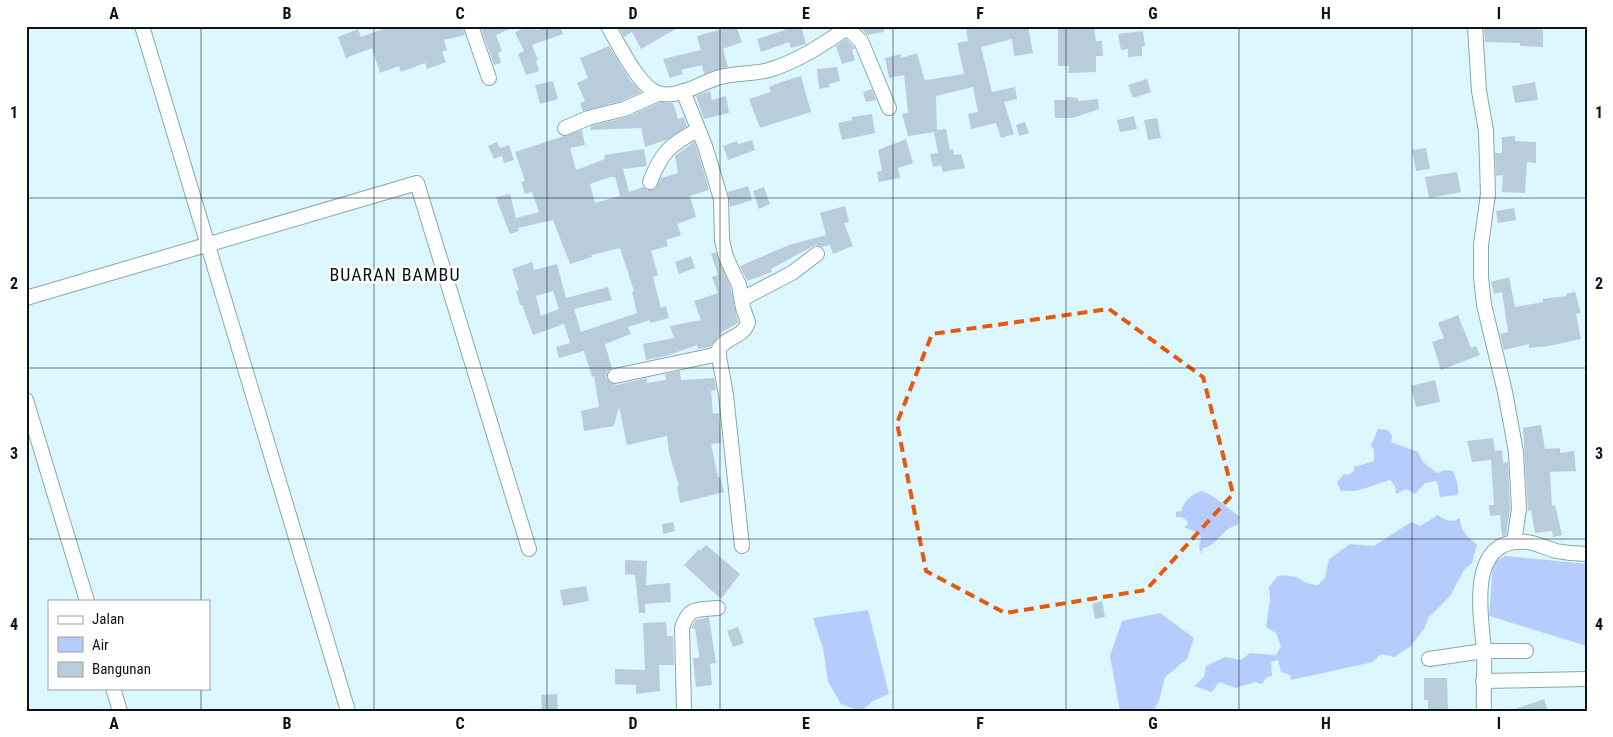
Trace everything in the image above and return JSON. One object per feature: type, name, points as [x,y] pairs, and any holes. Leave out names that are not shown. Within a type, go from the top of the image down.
[{"type":"street","points":[[142,26],[348,711]]},
{"type":"street","points":[[471,26],[489,78]]},
{"type":"street","points":[[608,26],[635,70],[648,87],[658,94]]},
{"type":"street","points":[[1475,26],[1479,92],[1486,131],[1488,194],[1481,245],[1481,277],[1484,306],[1506,392],[1516,452],[1519,509],[1514,542]]},
{"type":"street","points":[[565,128],[658,94],[683,91],[721,77],[768,70],[806,55],[849,27],[862,41],[889,108]]},
{"type":"street","points":[[683,91],[721,199],[722,240],[726,257],[739,285],[748,322],[746,328],[719,347],[742,546]]},
{"type":"street","points":[[650,182],[659,158],[698,130]]},
{"type":"street","points":[[26,298],[417,184],[529,549]]},
{"type":"street","points":[[742,298],[792,273],[817,254]]},
{"type":"street","points":[[615,376],[719,354]]},
{"type":"street","points":[[26,400],[87,600]]},
{"type":"street","points":[[1484,711],[1484,651],[1480,604],[1483,569],[1499,547],[1514,542],[1529,542],[1556,551],[1587,554]]},
{"type":"street","points":[[684,711],[682,628],[685,618],[693,610],[718,608]]},
{"type":"street","points":[[1429,658],[1484,651],[1526,651]]},
{"type":"street","points":[[1483,681],[1587,679]]},
{"type":"street","points":[[114,690],[120,711]]},
{"type":"highlighted area","points":[[1109,309],[1203,377],[1233,494],[1146,590],[1005,613],[926,571],[897,423],[932,334]]},
{"type":"water","points":[[1378,429],[1388,430],[1392,436],[1391,442],[1418,452],[1423,462],[1437,473],[1445,470],[1453,471],[1458,485],[1458,495],[1440,497],[1437,481],[1425,483],[1415,494],[1406,489],[1396,494],[1395,486],[1390,480],[1356,491],[1341,491],[1337,482],[1344,474],[1348,475],[1354,471],[1354,467],[1374,461],[1374,450],[1371,446]]},
{"type":"water","points":[[1202,491],[1214,497],[1240,517],[1238,525],[1228,529],[1213,544],[1203,548],[1202,554],[1199,548],[1201,538],[1199,533],[1184,527],[1188,524],[1187,521],[1182,517],[1176,517],[1176,512],[1181,511],[1186,501],[1192,496]]},
{"type":"water","points":[[1438,515],[1449,521],[1460,518],[1461,526],[1465,533],[1477,544],[1472,563],[1464,570],[1450,596],[1429,617],[1424,629],[1411,646],[1394,657],[1381,654],[1373,662],[1291,680],[1290,675],[1281,672],[1278,660],[1271,662],[1272,676],[1267,677],[1262,684],[1255,682],[1236,688],[1219,682],[1212,692],[1194,686],[1204,677],[1206,666],[1225,657],[1241,660],[1250,653],[1276,655],[1281,646],[1276,633],[1266,627],[1270,599],[1269,587],[1278,576],[1292,576],[1318,585],[1325,578],[1329,559],[1350,544],[1374,546],[1411,522],[1420,526]]},
{"type":"water","points":[[1505,556],[1587,564],[1587,646],[1489,616],[1493,563]]},
{"type":"water","points":[[868,610],[889,694],[873,701],[861,711],[841,704],[828,681],[823,648],[813,618]]},
{"type":"water","points":[[1160,613],[1194,638],[1187,659],[1165,677],[1159,701],[1153,711],[1120,711],[1110,656],[1122,621]]},
{"type":"building","points":[[391,26],[462,26],[465,35],[444,40],[447,50],[442,52],[446,62],[427,69],[425,63],[401,72],[399,66],[380,73],[372,48],[346,58],[338,37],[358,29],[361,37]]},
{"type":"building","points":[[480,26],[516,26],[496,35],[502,51],[498,53],[501,63],[494,65]]},
{"type":"building","points":[[549,26],[560,26],[563,34],[532,45],[538,60],[536,61],[539,71],[526,75],[518,54],[524,51],[515,32],[527,27],[537,30]]},
{"type":"building","points":[[618,26],[681,26],[641,49],[632,32],[624,37]]},
{"type":"building","points":[[736,26],[742,42],[723,49],[728,67],[704,74],[702,65],[681,70],[683,74],[670,78],[663,59],[701,50],[697,36]]},
{"type":"building","points":[[784,26],[801,26],[806,44],[791,48],[789,42],[761,52],[757,39],[785,30]]},
{"type":"building","points":[[859,26],[883,26],[884,32],[867,35]]},
{"type":"building","points":[[966,26],[1028,26],[1033,53],[1014,56],[1012,39],[981,47],[992,92],[1015,87],[1017,99],[1004,102],[1014,134],[1001,138],[996,123],[971,129],[968,114],[978,112],[973,87],[936,96],[937,130],[946,129],[950,150],[953,149],[954,155],[961,154],[965,168],[943,172],[941,165],[933,167],[930,154],[938,153],[934,132],[908,136],[902,114],[908,113],[904,75],[889,78],[885,58],[901,54],[901,58],[917,53],[926,80],[964,74],[957,43],[968,41]]},
{"type":"building","points":[[1058,26],[1094,26],[1096,41],[1102,41],[1103,56],[1096,56],[1096,72],[1068,73],[1069,66],[1058,66]]},
{"type":"building","points":[[1506,26],[1543,30],[1543,47],[1520,46],[1520,43],[1485,42],[1484,29],[1506,29]]},
{"type":"building","points":[[1143,31],[1145,46],[1142,47],[1142,56],[1128,57],[1128,49],[1121,50],[1118,34]]},
{"type":"building","points":[[846,39],[855,48],[852,50],[855,60],[842,64],[836,46]]},
{"type":"building","points":[[609,46],[629,79],[641,92],[621,101],[583,111],[580,103],[585,101],[577,83],[588,78],[580,58]]},
{"type":"building","points":[[837,67],[840,81],[829,84],[830,87],[819,89],[817,69]]},
{"type":"building","points":[[801,76],[811,112],[760,128],[749,99],[771,92],[769,87]]},
{"type":"building","points":[[1147,79],[1151,92],[1133,98],[1128,85]]},
{"type":"building","points":[[553,81],[558,99],[540,104],[535,85]]},
{"type":"building","points":[[1535,82],[1538,100],[1515,103],[1512,86]]},
{"type":"building","points":[[872,89],[876,100],[866,102],[863,92]]},
{"type":"building","points":[[710,91],[712,100],[726,96],[729,113],[704,119],[696,96]]},
{"type":"building","points":[[1066,97],[1078,98],[1078,101],[1098,99],[1099,109],[1073,118],[1055,118],[1054,100],[1066,100]]},
{"type":"building","points":[[661,102],[673,103],[678,119],[684,117],[687,126],[666,140],[645,147],[641,128],[590,130],[591,126],[627,117]]},
{"type":"building","points":[[872,114],[875,133],[842,140],[838,123],[852,120],[852,117]]},
{"type":"building","points":[[1134,116],[1137,129],[1120,132],[1117,120]]},
{"type":"building","points":[[1157,118],[1161,138],[1148,140],[1144,120]]},
{"type":"building","points":[[1025,122],[1029,133],[1019,136],[1016,125]]},
{"type":"building","points":[[582,130],[585,145],[570,148],[576,170],[605,159],[604,155],[644,149],[647,166],[623,169],[629,192],[643,187],[647,190],[655,189],[661,178],[678,173],[675,156],[694,142],[709,190],[690,196],[696,217],[677,224],[681,235],[666,240],[668,246],[651,251],[658,275],[653,277],[661,308],[666,306],[669,318],[650,323],[650,320],[628,327],[631,334],[605,344],[612,368],[606,377],[609,382],[616,385],[647,378],[647,383],[666,380],[665,374],[680,371],[681,380],[714,378],[716,390],[711,391],[713,414],[719,413],[721,443],[711,444],[718,477],[720,477],[724,492],[680,503],[677,487],[679,486],[669,453],[667,436],[627,445],[619,407],[614,426],[584,431],[581,411],[599,407],[594,376],[592,377],[584,351],[559,358],[556,347],[570,343],[564,324],[533,335],[522,305],[520,305],[516,291],[519,290],[512,269],[532,262],[534,270],[557,264],[566,298],[608,287],[612,300],[574,309],[581,332],[637,313],[632,292],[634,291],[620,248],[591,255],[592,257],[570,264],[553,220],[518,228],[519,231],[510,234],[496,197],[510,194],[516,218],[539,212],[532,192],[525,194],[521,182],[525,181],[515,152]],"holes":[[[615,177],[620,196],[595,203],[590,184]],[[553,291],[559,309],[541,316],[536,296]]]},
{"type":"building","points":[[1515,136],[1515,141],[1536,142],[1536,163],[1527,162],[1525,193],[1502,192],[1503,175],[1496,176],[1495,153],[1502,153],[1502,137]]},
{"type":"building","points":[[906,139],[913,163],[898,168],[900,178],[879,182],[877,172],[882,171],[878,150]]},
{"type":"building","points":[[752,140],[755,150],[728,160],[723,146],[737,141],[738,144]]},
{"type":"building","points":[[497,142],[500,148],[509,145],[514,160],[504,163],[502,156],[494,159],[488,146]]},
{"type":"building","points":[[1426,148],[1430,169],[1416,171],[1412,150]]},
{"type":"building","points":[[1457,172],[1461,192],[1429,198],[1425,177]]},
{"type":"building","points":[[748,186],[752,200],[730,207],[728,192]]},
{"type":"building","points":[[764,187],[770,204],[759,209],[753,191]]},
{"type":"building","points":[[845,206],[849,222],[844,223],[853,246],[833,254],[830,245],[822,247],[815,245],[771,269],[772,272],[747,281],[740,266],[789,245],[826,235],[820,213]]},
{"type":"building","points":[[1514,208],[1516,220],[1498,223],[1496,211]]},
{"type":"building","points":[[716,252],[731,288],[738,323],[722,332],[710,347],[698,349],[697,345],[666,356],[646,360],[643,344],[674,338],[670,326],[701,320],[694,301],[718,293],[712,277],[718,275],[711,254]]},
{"type":"building","points":[[691,256],[695,268],[679,274],[675,262]]},
{"type":"building","points":[[1509,277],[1515,307],[1543,302],[1543,299],[1566,296],[1566,294],[1575,292],[1581,313],[1576,314],[1581,339],[1529,348],[1529,344],[1504,350],[1500,334],[1508,332],[1502,292],[1494,294],[1491,282]]},
{"type":"building","points":[[1458,315],[1471,348],[1476,346],[1480,355],[1441,370],[1432,342],[1444,338],[1438,323]]},
{"type":"building","points":[[1435,380],[1440,402],[1416,407],[1411,386]]},
{"type":"building","points":[[1541,425],[1545,449],[1560,448],[1560,453],[1574,451],[1576,471],[1550,472],[1552,506],[1555,505],[1562,535],[1553,537],[1552,531],[1535,533],[1531,510],[1528,511],[1523,428]]},
{"type":"building","points":[[1493,438],[1495,451],[1502,450],[1503,463],[1508,462],[1510,509],[1506,535],[1502,536],[1500,515],[1490,516],[1489,505],[1494,505],[1491,460],[1472,462],[1467,441]]},
{"type":"building","points":[[673,522],[675,531],[663,534],[662,524]]},
{"type":"building","points":[[706,545],[740,574],[721,599],[684,565],[699,549],[700,551]]},
{"type":"building","points":[[625,560],[647,561],[646,585],[670,583],[671,602],[645,604],[645,613],[639,613],[635,575],[625,574]]},
{"type":"building","points":[[586,586],[589,601],[563,606],[560,590]]},
{"type":"building","points":[[1102,601],[1105,617],[1095,619],[1092,604]]},
{"type":"building","points":[[709,617],[716,663],[710,664],[712,685],[696,687],[693,658],[699,658],[699,655],[695,629],[691,628],[696,620]]},
{"type":"building","points":[[666,622],[667,636],[673,636],[674,665],[659,665],[660,691],[636,694],[636,685],[615,684],[615,669],[645,670],[643,623]]},
{"type":"building","points":[[738,627],[744,643],[733,647],[727,631]]},
{"type":"building","points":[[1424,678],[1447,678],[1448,711],[1428,711],[1428,700],[1424,700]]},
{"type":"building","points":[[557,694],[558,711],[542,711],[541,695]]},
{"type":"building","points":[[1544,699],[1548,711],[1515,711],[1515,709]]},
{"type":"district","name":"BUARAN BAMBU","points":[[395,275]]}]
